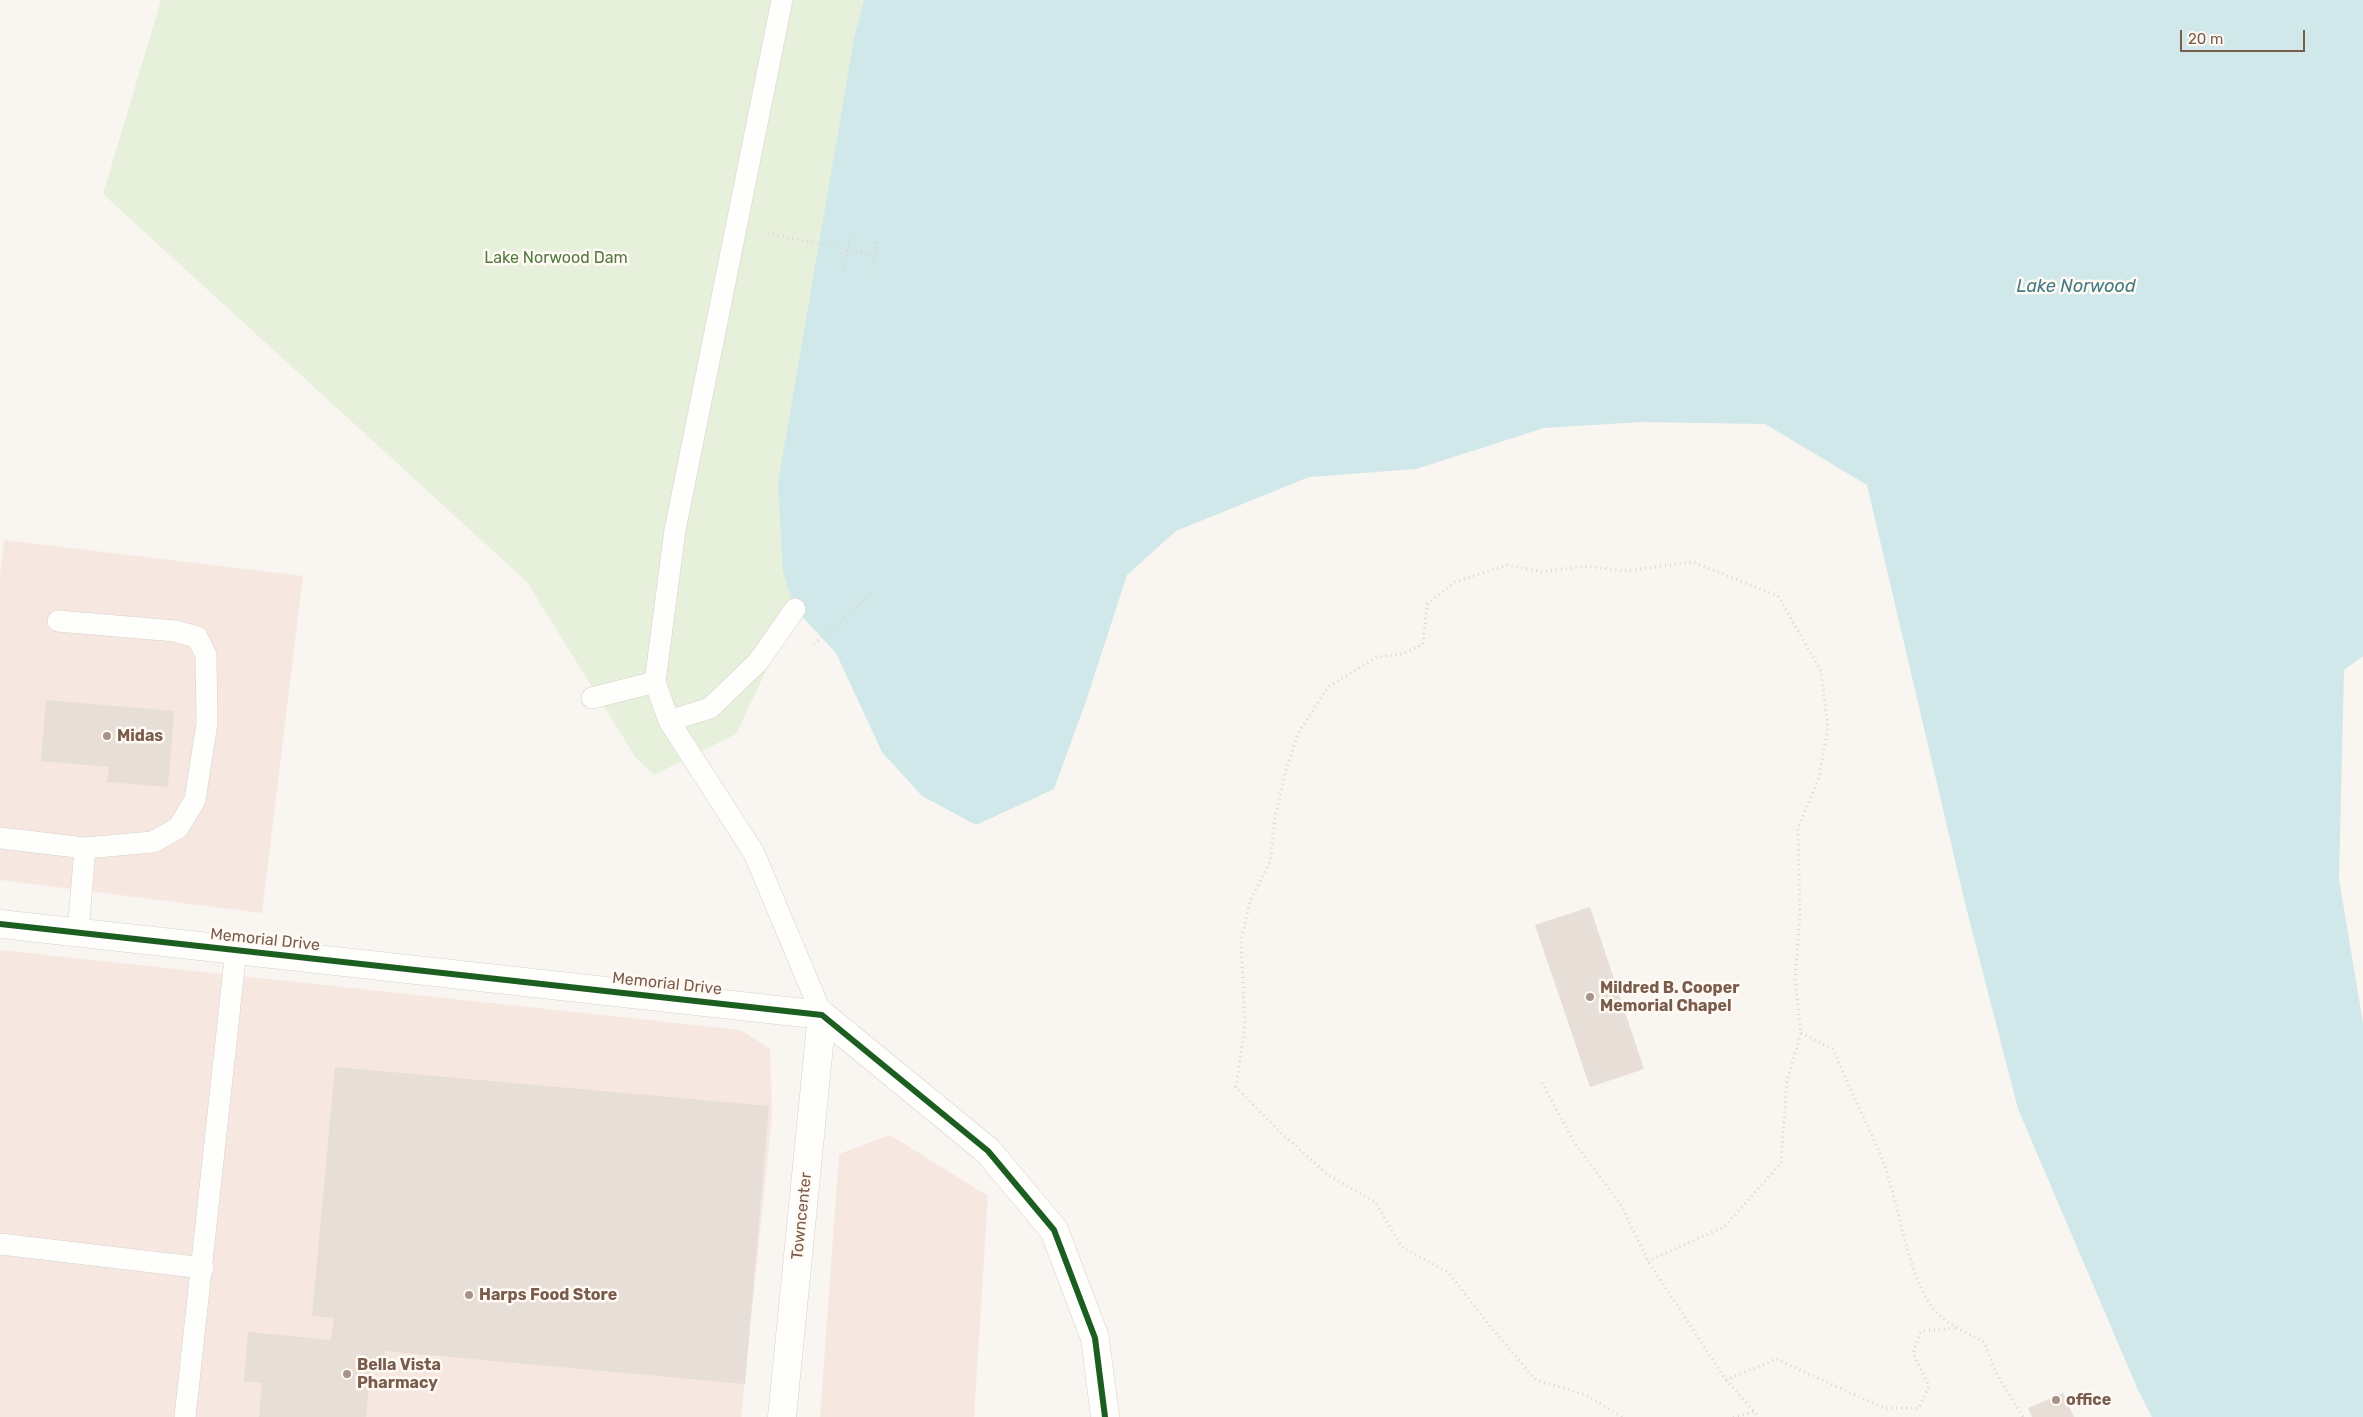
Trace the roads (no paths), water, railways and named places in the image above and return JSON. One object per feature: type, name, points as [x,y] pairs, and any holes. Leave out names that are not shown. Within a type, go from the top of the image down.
[{"type":"street","name":"Memorial Drive","points":[[0,924],[822,1015]]},
{"type":"street","name":"Towncenter","points":[[782,1417],[822,1015]]},
{"type":"street","points":[[822,1015],[988,1151],[1054,1230],[1095,1338],[1105,1417]]},
{"type":"lane","points":[[782,0],[675,530],[655,682],[669,721],[754,852],[822,1015]]},
{"type":"lane","points":[[669,721],[710,708],[758,662],[795,609]]},
{"type":"lane","points":[[0,838],[85,848],[153,842],[178,828],[195,800],[207,723],[206,655],[197,637],[175,631],[58,621]]},
{"type":"lane","points":[[592,698],[655,682]]},
{"type":"lane","points":[[78,932],[85,848]]},
{"type":"lane","points":[[185,1417],[203,1268],[236,950]]},
{"type":"lane","points":[[0,1244],[203,1268]]},
{"type":"water","name":"Lake Norwood","points":[[864,0],[2363,0],[2363,656],[2344,670],[2339,879],[2363,1023],[2363,1417],[2152,1417],[2138,1390],[2018,1109],[1965,903],[1867,485],[1765,424],[1641,422],[1544,428],[1416,469],[1309,477],[1176,531],[1127,575],[1086,701],[1054,789],[976,825],[922,796],[882,752],[836,653],[795,609],[783,572],[778,483],[854,39]]},
{"type":"place","name":"Midas","points":[[107,736]]},
{"type":"place","name":"Mildred B. Cooper Memorial Chapel","points":[[1590,997]]},
{"type":"place","name":"Harps Food Store","points":[[469,1295]]},
{"type":"place","name":"Bella Vista Pharmacy","points":[[347,1374]]},
{"type":"place","name":"office","points":[[2056,1400]]},
{"type":"park label","name":"Lake Norwood Dam","points":[[556,258]]}]
